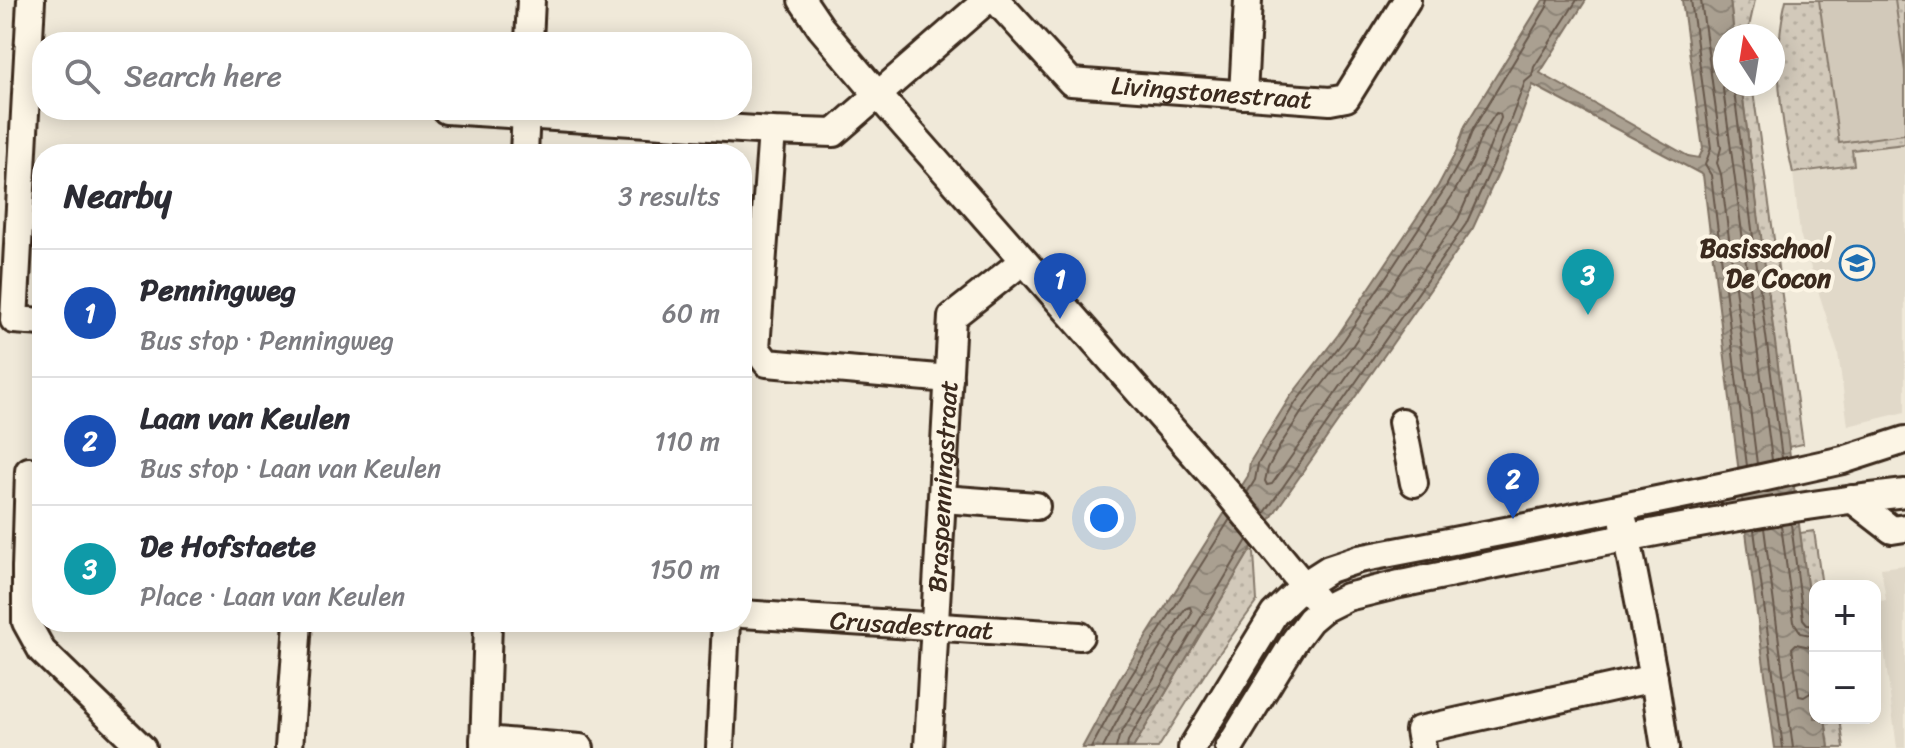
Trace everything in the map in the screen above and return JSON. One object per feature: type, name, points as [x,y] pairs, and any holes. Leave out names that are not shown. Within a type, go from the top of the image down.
[{"type":"street","points":[[31,0],[32,32]]},
{"type":"street","points":[[529,32],[531,0]]},
{"type":"street","points":[[802,0],[821,28],[878,95],[1228,493],[1323,609]]},
{"type":"street","points":[[622,120],[834,133],[987,0]]},
{"type":"street","name":"Livingstonestraat","points":[[996,0],[1071,82],[1330,101],[1346,98],[1407,0]]},
{"type":"street","points":[[1243,95],[1248,0]]},
{"type":"street","points":[[32,102],[14,320],[32,321]]},
{"type":"street","points":[[524,144],[526,120]]},
{"type":"street","points":[[772,131],[756,348],[767,363],[949,379]]},
{"type":"street","name":"Braspenningstraat","points":[[928,748],[952,317],[1023,261]]},
{"type":"street","points":[[1402,422],[1414,483]]},
{"type":"street","points":[[1192,748],[1268,623],[1290,596],[1329,569],[1352,560],[1621,508],[1843,460],[1905,440]]},
{"type":"street","points":[[29,471],[32,530]]},
{"type":"street","points":[[1229,748],[1302,629],[1323,609],[1347,597],[1734,517],[1905,493]]},
{"type":"street","points":[[943,499],[1036,506]]},
{"type":"street","points":[[1852,499],[1892,530],[1905,528]]},
{"type":"street","points":[[1621,508],[1665,748]]},
{"type":"street","points":[[32,582],[26,622],[42,651],[142,748]]},
{"type":"street","name":"Crusadestraat","points":[[752,615],[1080,636]]},
{"type":"street","points":[[289,748],[297,632]]},
{"type":"street","points":[[488,632],[484,744],[580,748]]},
{"type":"street","points":[[720,748],[726,632]]},
{"type":"street","points":[[1422,748],[1419,730],[1654,678]]},
{"type":"shaded area","points":[[1730,0],[1755,0],[1750,24],[1733,24]]},
{"type":"shaded area","points":[[1786,0],[1905,0],[1905,144],[1852,150],[1854,165],[1793,173],[1780,96],[1785,96],[1785,24],[1782,22]]},
{"type":"shaded area","points":[[1819,0],[1895,0],[1905,71],[1905,134],[1839,143]]},
{"type":"shaded area","points":[[1743,96],[1754,96],[1803,444],[1788,447]]},
{"type":"shaded area","name":"Basisschool De Cocon","points":[[1905,144],[1905,412],[1848,426],[1838,353],[1800,234],[1793,173],[1854,165],[1852,150]]},
{"type":"shaded area","points":[[1741,488],[1744,505],[1666,518],[1663,510]]},
{"type":"shaded area","points":[[1601,524],[1599,532],[1371,580],[1368,564]]},
{"type":"shaded area","points":[[1814,531],[1821,580],[1809,580],[1809,601],[1800,533]]},
{"type":"shaded area","points":[[1251,549],[1254,553],[1257,601],[1208,669],[1158,748],[1133,748]]},
{"type":"shaded area","points":[[1905,565],[1905,748],[1897,748],[1881,634],[1881,601],[1886,600],[1881,568]]},
{"type":"shaded area","points":[[1267,635],[1281,642],[1217,748],[1200,748]]},
{"type":"shaded area","points":[[1826,724],[1841,724],[1844,748],[1829,748]]},
{"type":"water","points":[[1543,0],[1586,0],[1540,73],[1688,156],[1699,158],[1703,149],[1682,0],[1730,0],[1733,24],[1713,24],[1713,96],[1743,96],[1809,600],[1809,724],[1826,724],[1829,748],[1775,748],[1703,175],[1533,85],[1506,156],[1473,228],[1277,509],[1133,748],[1082,748],[1119,680],[1248,476],[1250,462],[1290,397],[1338,335],[1438,186],[1456,152],[1465,126]]},
{"type":"place","name":"Basisschool De Cocon","points":[[1857,263]]},
{"type":"place","name":"De Hofstaete","points":[[1588,315]]},
{"type":"place","name":"Penningweg","points":[[1060,319]]},
{"type":"place","name":"Laan van Keulen","points":[[1513,519]]}]
